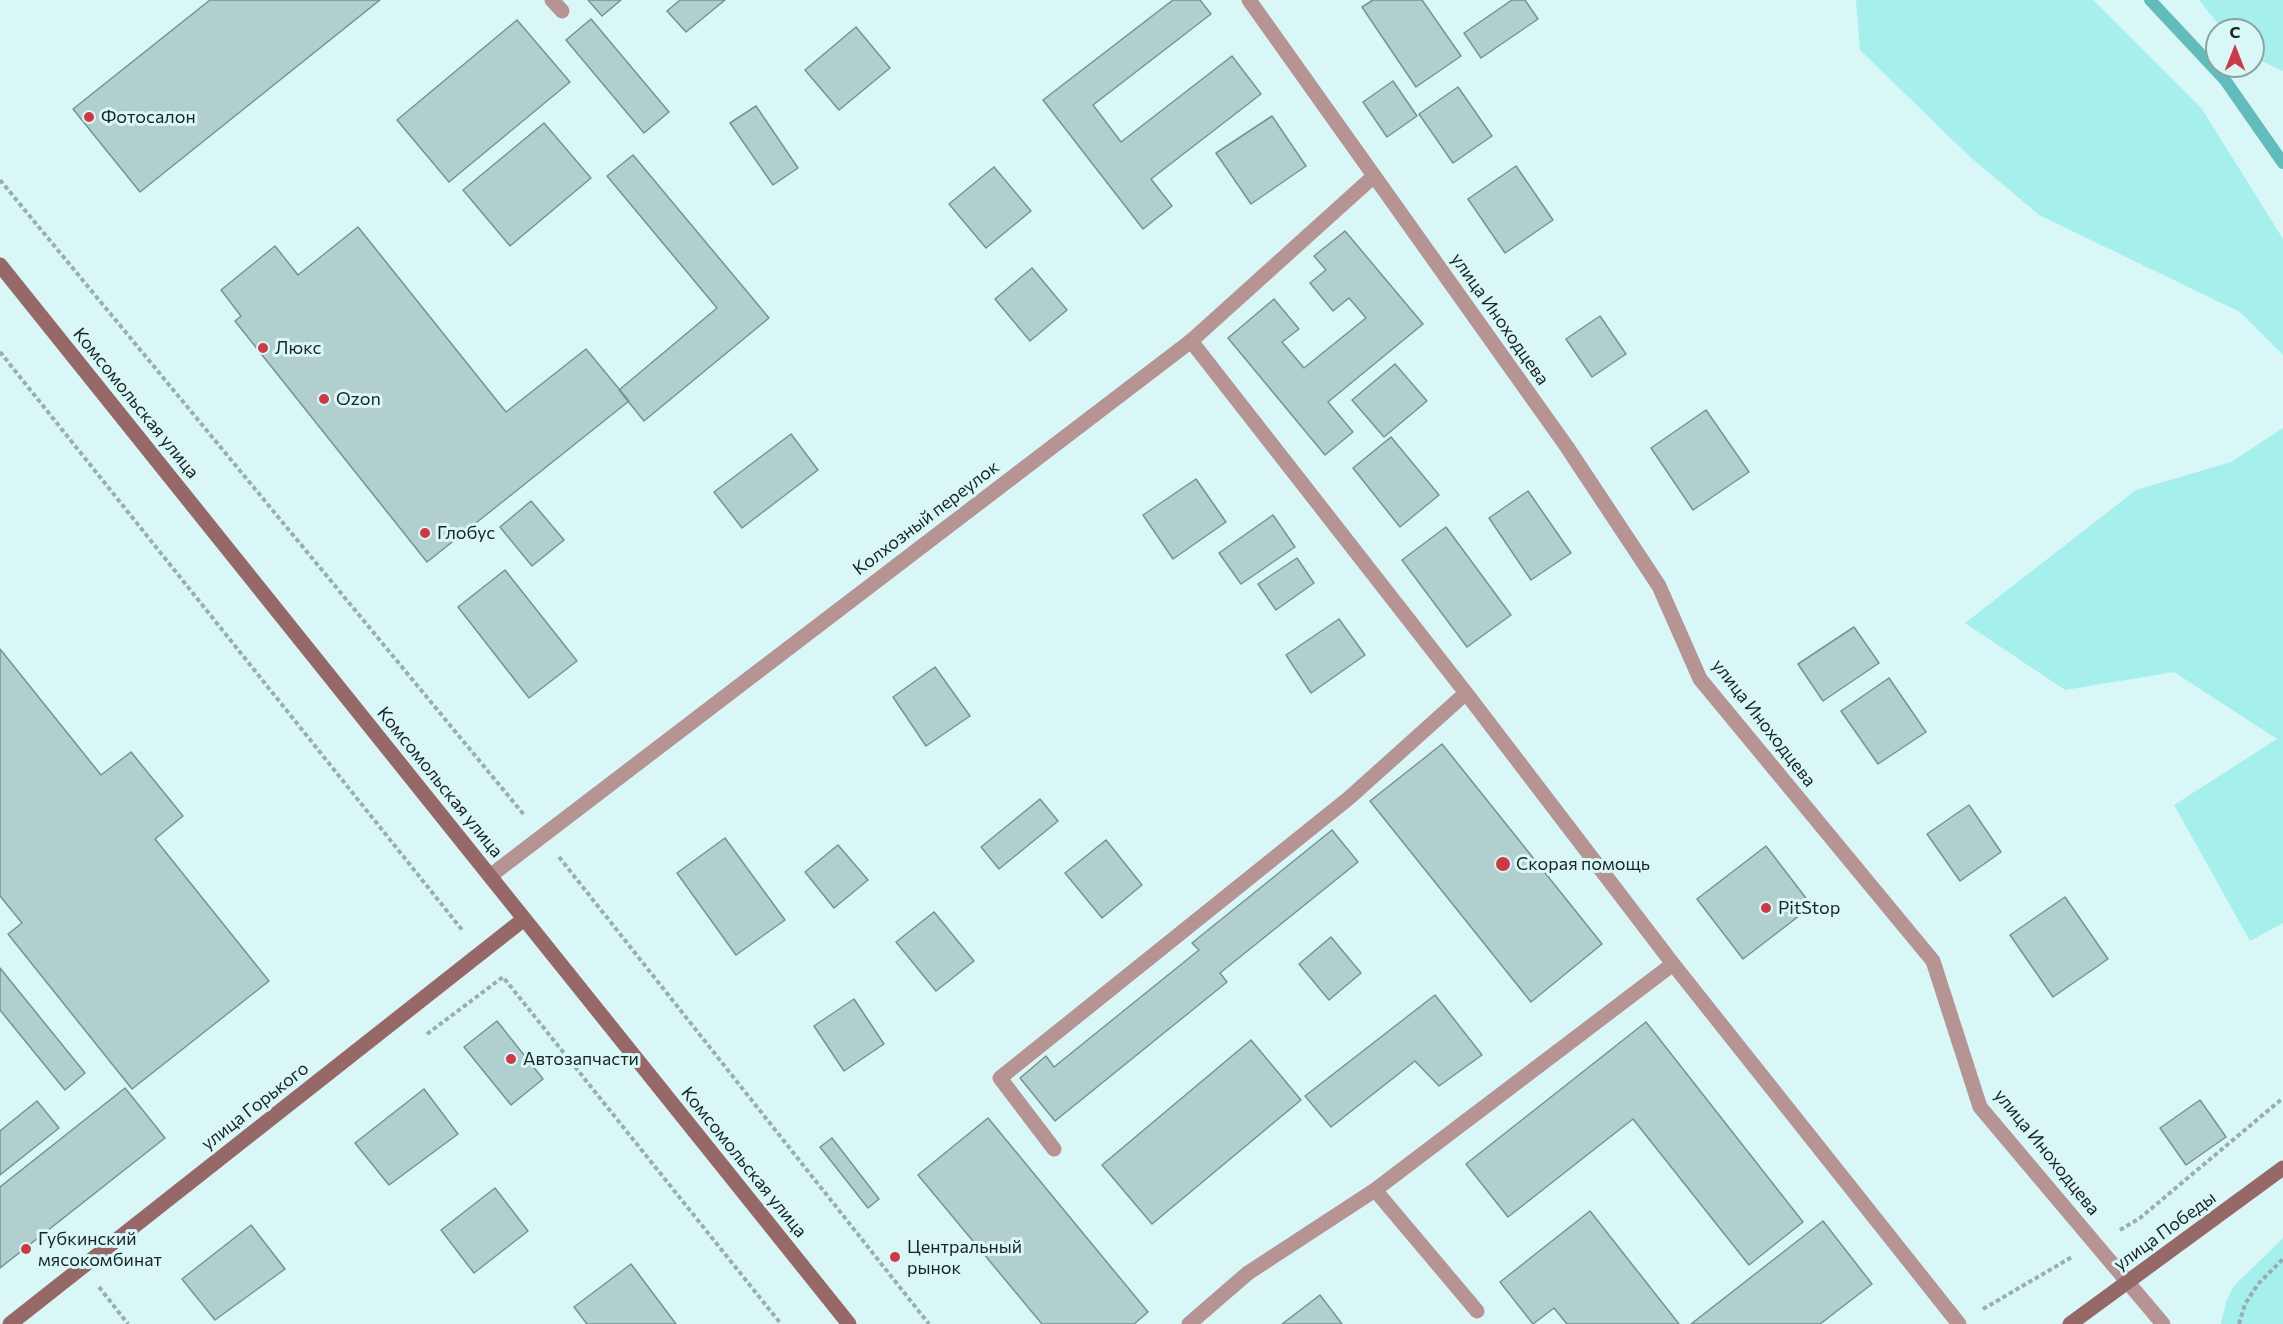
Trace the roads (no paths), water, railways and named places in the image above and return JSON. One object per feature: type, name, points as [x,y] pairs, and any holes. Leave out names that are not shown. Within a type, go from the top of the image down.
[{"type":"main road","name":"Комсомольская улица","points":[[0,265],[849,1324]]},
{"type":"main road","name":"улица Горького","points":[[10,1324],[524,919]]},
{"type":"main road","name":"улица Победы","points":[[2070,1324],[2283,1168]]},
{"type":"street","name":"улица Иноходцева","points":[[1249,0],[1567,447],[1659,586],[1700,679],[1933,961],[1980,1107],[2163,1324]]},
{"type":"street","name":"Колхозный переулок","points":[[490,876],[1191,341],[1374,176]]},
{"type":"street","points":[[1191,341],[1466,693],[1673,964],[1959,1323]]},
{"type":"street","points":[[1054,1149],[1000,1078],[1349,798],[1466,693]]},
{"type":"street","points":[[1189,1324],[1248,1273],[1375,1190],[1673,964]]},
{"type":"street","points":[[1375,1190],[1477,1311]]},
{"type":"waterway","points":[[2150,0],[2225,80],[2283,163]]},
{"type":"place","name":"Фотосалон","points":[[89,117]]},
{"type":"place","name":"Люкс","points":[[263,348]]},
{"type":"place","name":"Ozon","points":[[324,399]]},
{"type":"place","name":"Глобус","points":[[425,533]]},
{"type":"place","name":"Скорая помощь","points":[[1503,864]]},
{"type":"place","name":"PitStop","points":[[1766,908]]},
{"type":"place","name":"Автозапчасти","points":[[511,1059]]},
{"type":"place","name":"Губкинский мясокомбинат","points":[[26,1249]]},
{"type":"place","name":"Центральный рынок","points":[[895,1257]]}]
